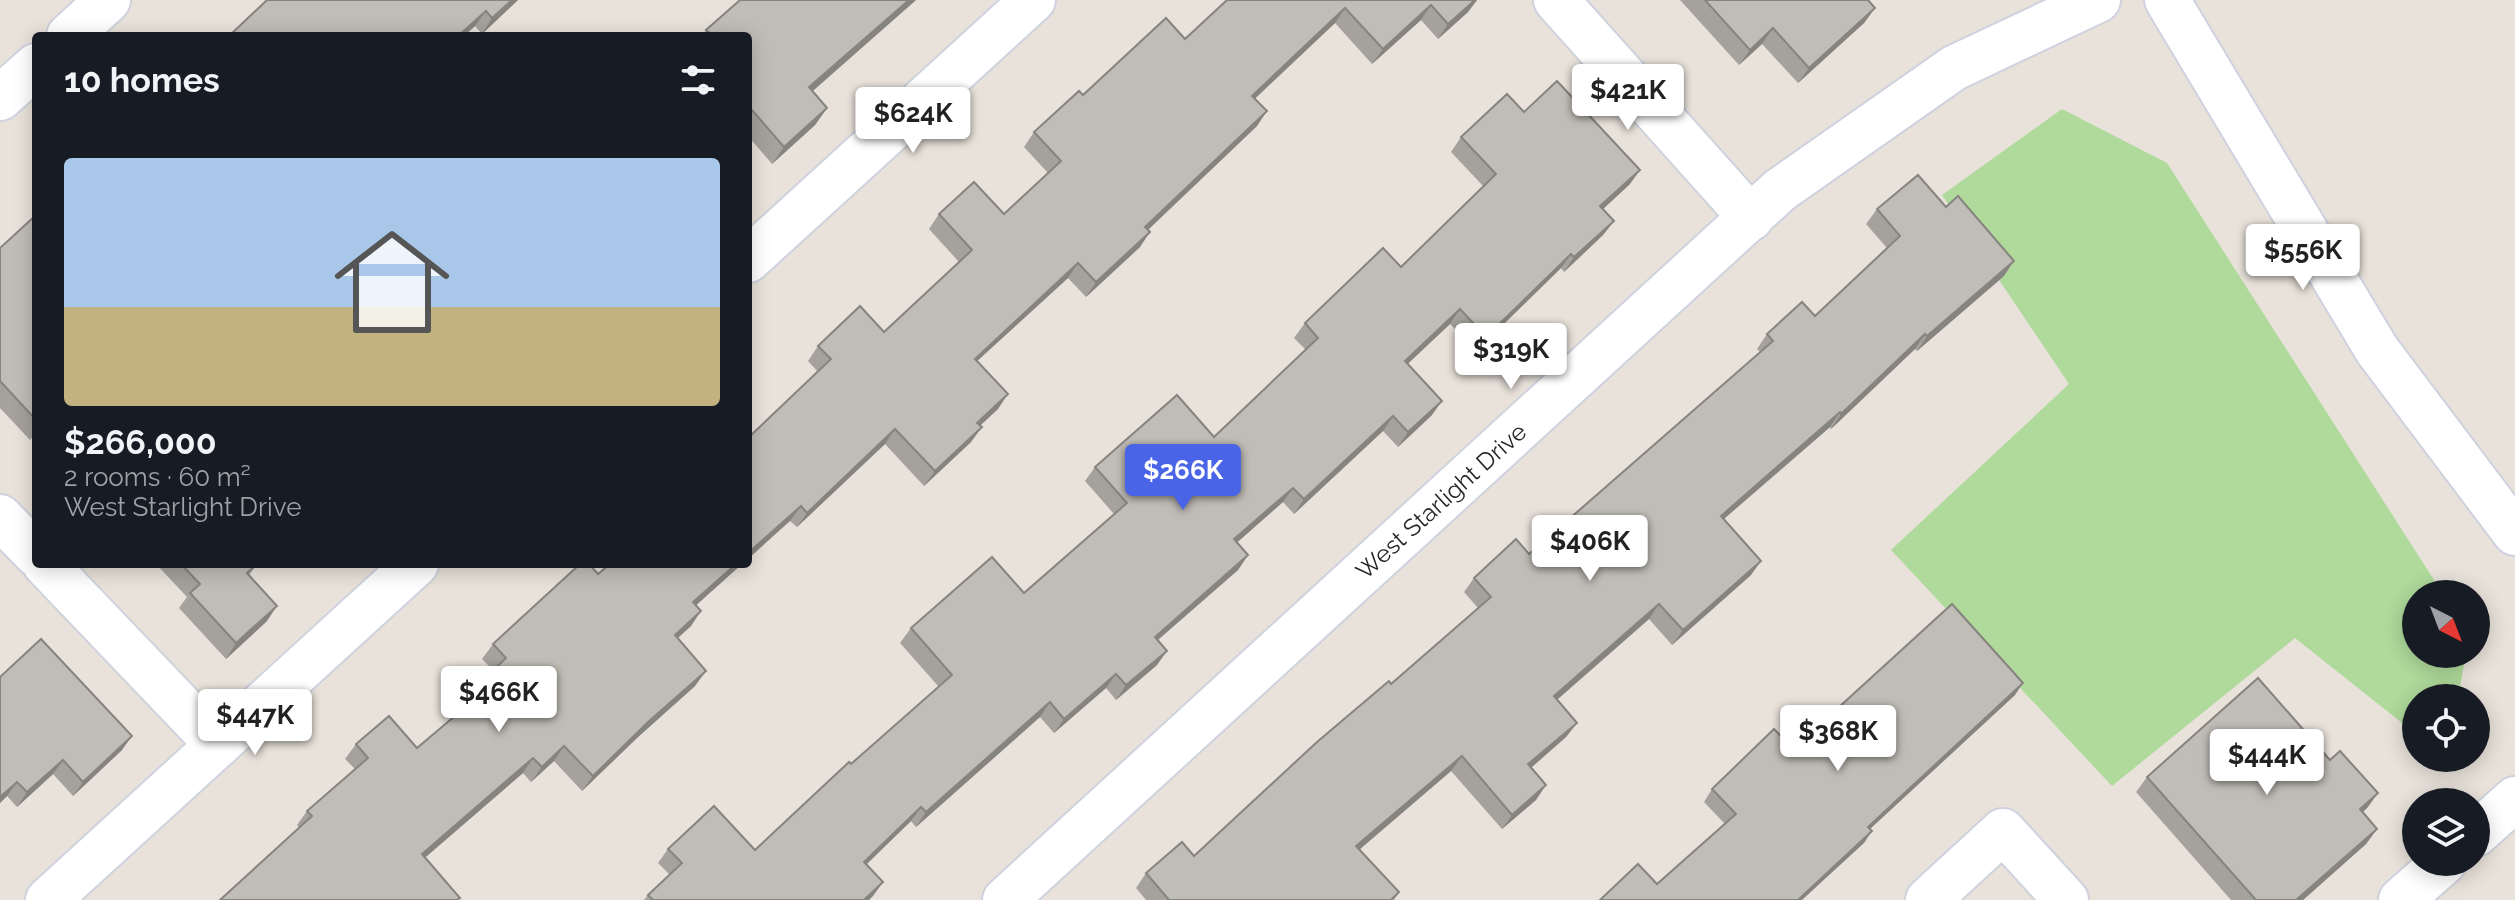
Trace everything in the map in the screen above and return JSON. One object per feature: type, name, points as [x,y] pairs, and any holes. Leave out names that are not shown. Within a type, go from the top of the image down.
[{"type":"street","points":[[73,32],[108,0]]},
{"type":"street","points":[[752,256],[1033,0]]},
{"type":"street","points":[[1556,0],[1751,218]]},
{"type":"street","name":"West Starlight Drive","points":[[1005,900],[1780,190],[1954,68],[2098,0]]},
{"type":"street","points":[[2167,0],[2377,350],[2515,533]]},
{"type":"street","points":[[0,98],[32,70]]},
{"type":"street","points":[[0,517],[32,550]]},
{"type":"street","points":[[49,568],[218,745]]},
{"type":"street","points":[[48,900],[412,568]]},
{"type":"street","points":[[2490,821],[2515,799]]},
{"type":"street","points":[[1928,900],[2003,831],[2066,900]]},
{"type":"street","points":[[2401,900],[2428,876]]},
{"type":"green space","points":[[2062,109],[2167,163],[2434,580],[2402,580],[2402,668],[2463,668],[2461,684],[2402,684],[2402,723],[2295,638],[2112,786],[1891,550],[2069,384],[1942,195]]},
{"type":"building","points":[[267,0],[512,0],[492,18],[486,11],[462,32],[233,32]]},
{"type":"building","points":[[740,0],[909,0],[809,87],[827,108],[784,147],[752,110],[752,32],[706,30]]},
{"type":"building","points":[[1227,0],[1475,0],[1448,24],[1431,5],[1383,49],[1345,8],[1252,96],[1267,111],[1145,227],[1150,232],[1096,282],[1078,263],[975,359],[1008,394],[977,423],[982,427],[935,471],[895,429],[807,513],[801,506],[752,549],[752,434],[831,359],[818,346],[860,306],[884,332],[972,250],[939,214],[974,182],[1004,214],[1061,161],[1034,132],[1079,91],[1083,95],[1166,18],[1185,39]]},
{"type":"building","points":[[1705,0],[1868,0],[1875,8],[1809,68],[1773,28],[1750,50]]},
{"type":"building","points":[[1557,81],[1640,170],[1600,206],[1614,221],[1574,257],[1571,254],[1486,337],[1460,309],[1405,361],[1442,401],[1408,432],[1393,416],[1304,499],[1293,488],[1234,539],[1248,555],[1155,637],[1167,651],[1126,685],[1116,674],[1064,719],[1050,702],[926,812],[921,807],[864,862],[883,882],[864,900],[653,900],[648,895],[682,863],[668,849],[714,806],[755,850],[849,762],[851,764],[952,675],[911,628],[992,557],[1024,593],[1127,503],[1095,467],[1177,395],[1214,437],[1318,338],[1305,323],[1383,248],[1401,267],[1496,174],[1461,137],[1507,94],[1524,112]]},
{"type":"building","points":[[1918,175],[1946,207],[1958,196],[2014,261],[1927,336],[1925,334],[1841,414],[1721,516],[1761,561],[1683,630],[1659,604],[1554,696],[1577,723],[1528,764],[1546,785],[1512,815],[1462,756],[1356,846],[1399,892],[1391,900],[1169,900],[1146,873],[1182,842],[1194,856],[1317,742],[1389,681],[1391,684],[1491,597],[1474,578],[1516,539],[1529,554],[1773,341],[1767,334],[1802,302],[1815,316],[1900,236],[1877,209]]},
{"type":"building","points":[[32,219],[32,416],[0,381],[0,248]]},
{"type":"building","points":[[185,568],[253,568],[247,573],[277,606],[236,643],[190,593],[200,584]]},
{"type":"building","points":[[576,568],[593,568],[598,574],[605,568],[731,568],[693,602],[701,611],[675,635],[706,671],[593,776],[564,746],[542,767],[533,758],[422,854],[460,898],[457,900],[220,900],[312,816],[307,811],[368,758],[356,744],[389,716],[417,748],[475,699],[470,693],[506,658],[493,644]]},
{"type":"building","points":[[1952,604],[2023,683],[1868,827],[1872,831],[1798,900],[1600,900],[1638,864],[1657,884],[1736,814],[1712,789],[1774,729],[1793,749]]},
{"type":"building","points":[[41,639],[132,736],[83,782],[63,760],[27,792],[17,782],[0,797],[0,677]]},
{"type":"building","points":[[2258,678],[2330,760],[2340,751],[2378,793],[2360,809],[2377,829],[2296,900],[2256,900],[2147,777]]}]
